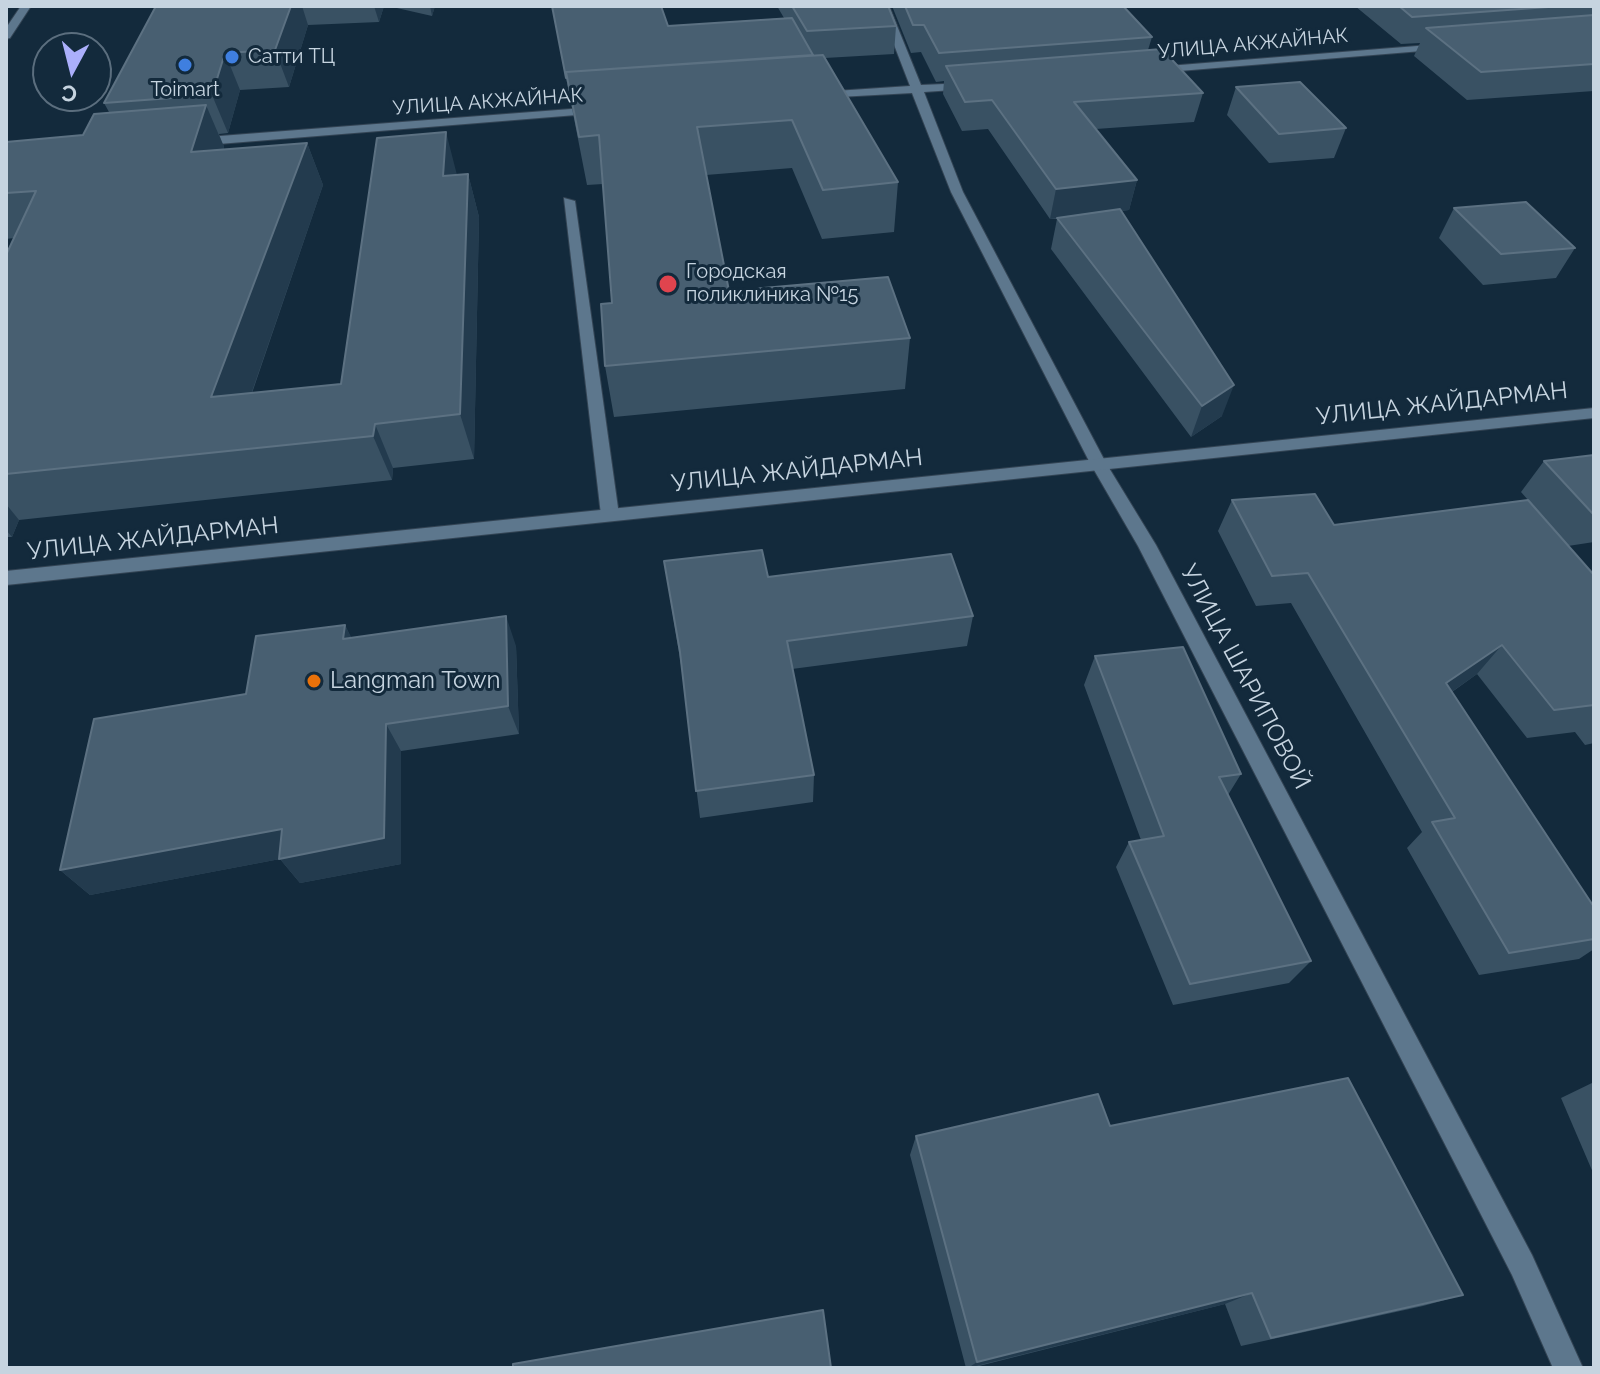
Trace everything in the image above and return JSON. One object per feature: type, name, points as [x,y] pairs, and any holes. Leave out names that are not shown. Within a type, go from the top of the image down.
[{"type":"street","points":[[6,36],[26,6]]},
{"type":"street","name":"УЛИЦА ШАРИПОВОЙ","points":[[884,6],[957,192],[1098,463],[1147,545],[1522,1265],[1568,1368]]},
{"type":"street","name":"УЛИЦА АКЖАЙНАК","points":[[1138,72],[1455,46]]},
{"type":"street","points":[[810,96],[979,85]]},
{"type":"street","name":"УЛИЦА АКЖАЙНАК","points":[[180,143],[606,111]]},
{"type":"street","points":[[569,201],[610,515]]},
{"type":"street","name":"УЛИЦА ЖАЙДАРМАН","points":[[6,578],[1594,413]]},
{"type":"building","points":[[156,6],[291,6],[275,50],[225,53],[212,95],[112,102],[112,88]]},
{"type":"building","points":[[552,6],[661,6],[668,26],[792,18],[813,55],[566,72],[566,78]]},
{"type":"building","points":[[792,6],[888,6],[896,26],[807,31]]},
{"type":"building","points":[[905,6],[1123,6],[1152,37],[939,53],[924,25],[913,25]]},
{"type":"building","points":[[1399,6],[1562,6],[1412,17]]},
{"type":"building","points":[[1594,15],[1594,64],[1481,72],[1426,28]]},
{"type":"building","points":[[1162,49],[1203,93],[1074,102],[1137,180],[1056,189],[992,100],[965,102],[946,66]]},
{"type":"building","points":[[823,55],[898,182],[823,190],[792,120],[697,127],[729,291],[888,277],[910,338],[605,366],[601,304],[612,303],[599,135],[579,137],[566,72]]},
{"type":"building","points":[[1300,82],[1346,128],[1279,134],[1236,87]]},
{"type":"building","points":[[206,105],[191,152],[307,143],[211,397],[341,384],[377,138],[446,132],[443,176],[468,174],[460,414],[375,424],[373,436],[6,474],[6,255],[36,191],[6,193],[6,142],[83,135],[94,114]]},
{"type":"building","points":[[1526,202],[1575,248],[1501,254],[1454,208]]},
{"type":"building","points":[[1120,209],[1234,385],[1202,406],[1057,218]]},
{"type":"building","points":[[1594,455],[1594,515],[1544,461]]},
{"type":"building","points":[[1315,494],[1334,525],[1528,500],[1594,575],[1594,705],[1554,710],[1502,645],[1446,683],[1594,907],[1594,939],[1509,953],[1432,822],[1455,818],[1308,573],[1272,576],[1232,500]]},
{"type":"building","points":[[762,550],[768,577],[951,554],[973,616],[787,641],[814,775],[696,791],[680,652],[664,561]]},
{"type":"building","points":[[506,616],[508,706],[386,724],[384,838],[279,859],[282,829],[60,870],[94,719],[246,694],[256,636],[345,625],[343,639]]},
{"type":"building","points":[[1183,647],[1241,774],[1219,777],[1311,961],[1190,984],[1129,842],[1164,836],[1095,656]]},
{"type":"building","points":[[1348,1078],[1463,1295],[1271,1338],[1252,1293],[977,1362],[916,1136],[1098,1094],[1110,1126]]},
{"type":"building","points":[[823,1310],[831,1368],[513,1368],[513,1364]]},
{"type":"place","name":"Сатти ТЦ","points":[[232,57]]},
{"type":"place","name":"Toimart","points":[[185,65]]},
{"type":"place","name":"Городская поликлиника №15","points":[[668,284]]},
{"type":"place","name":"Langman Town","points":[[314,681]]}]
